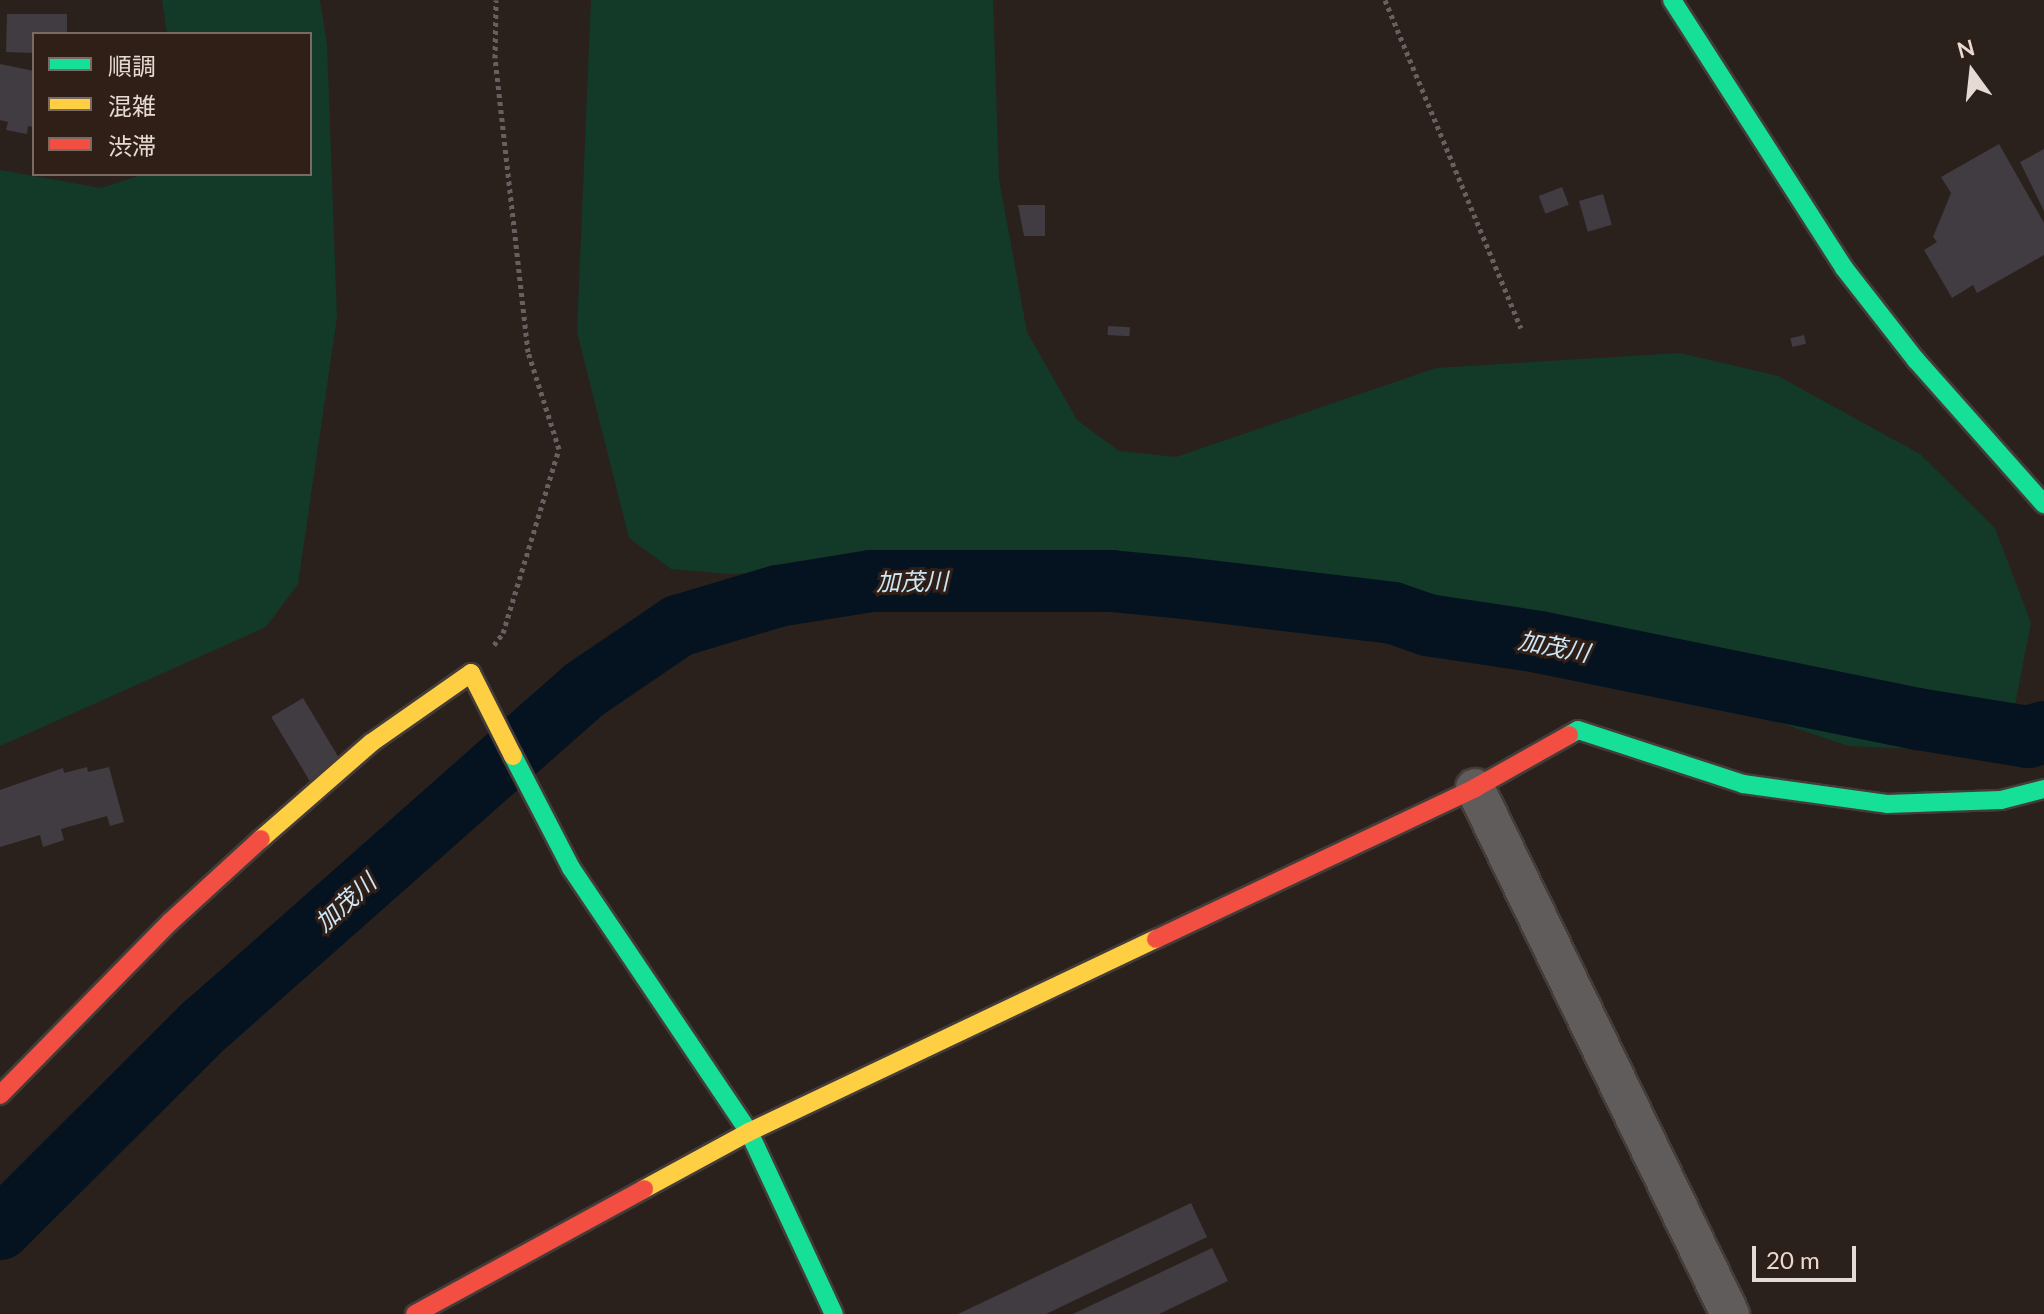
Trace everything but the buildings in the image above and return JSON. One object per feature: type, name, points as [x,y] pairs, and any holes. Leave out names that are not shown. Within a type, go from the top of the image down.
[{"type":"street","points":[[1672,0],[1844,268],[1916,360],[2044,504]]},
{"type":"street","points":[[0,1095],[170,922],[280,821],[371,743],[471,674],[571,868],[749,1132],[834,1314]]},
{"type":"street","points":[[415,1314],[749,1132],[1475,788],[1578,730],[1743,784],[1872,802],[2001,800],[2044,789]]},
{"type":"street","points":[[1475,788],[1730,1314]]},
{"type":"path","points":[[471,674],[503,633],[559,449],[528,352],[495,58],[496,0]]},
{"type":"path","points":[[1385,0],[1521,328]]},
{"type":"green space","points":[[162,0],[320,0],[327,45],[337,317],[298,584],[266,627],[0,746],[0,170],[101,188],[139,176],[312,176],[312,32],[167,32]]},
{"type":"green space","points":[[591,0],[993,0],[999,179],[1027,332],[1077,420],[1119,451],[1176,457],[1436,368],[1680,353],[1778,376],[1920,454],[1995,528],[2031,623],[2011,725],[1965,751],[1848,746],[1419,599],[1007,562],[728,574],[671,569],[629,538],[577,332]]},
{"type":"waterway","name":"加茂川","points":[[0,1229],[204,1026],[584,690],[678,626],[778,596],[872,581],[1111,581],[1184,588],[1393,613],[1427,625],[1539,642],[1918,719],[2028,737],[2044,732]]},
{"type":"traffic: fast","points":[[1672,0],[1844,268],[1916,360],[2044,504]]},
{"type":"traffic: fast","points":[[1569,735],[1578,730],[1743,784],[1887,804],[2001,800],[2044,789]]},
{"type":"traffic: fast","points":[[513,756],[571,868],[749,1132],[834,1314]]},
{"type":"traffic: slow","points":[[261,839],[371,743],[471,673],[513,756]]},
{"type":"traffic: slow","points":[[644,1189],[749,1132],[1156,939]]},
{"type":"traffic: jam","points":[[1156,939],[1475,788],[1569,735]]},
{"type":"traffic: jam","points":[[0,1095],[170,922],[261,839]]},
{"type":"traffic: jam","points":[[415,1314],[644,1189]]}]
